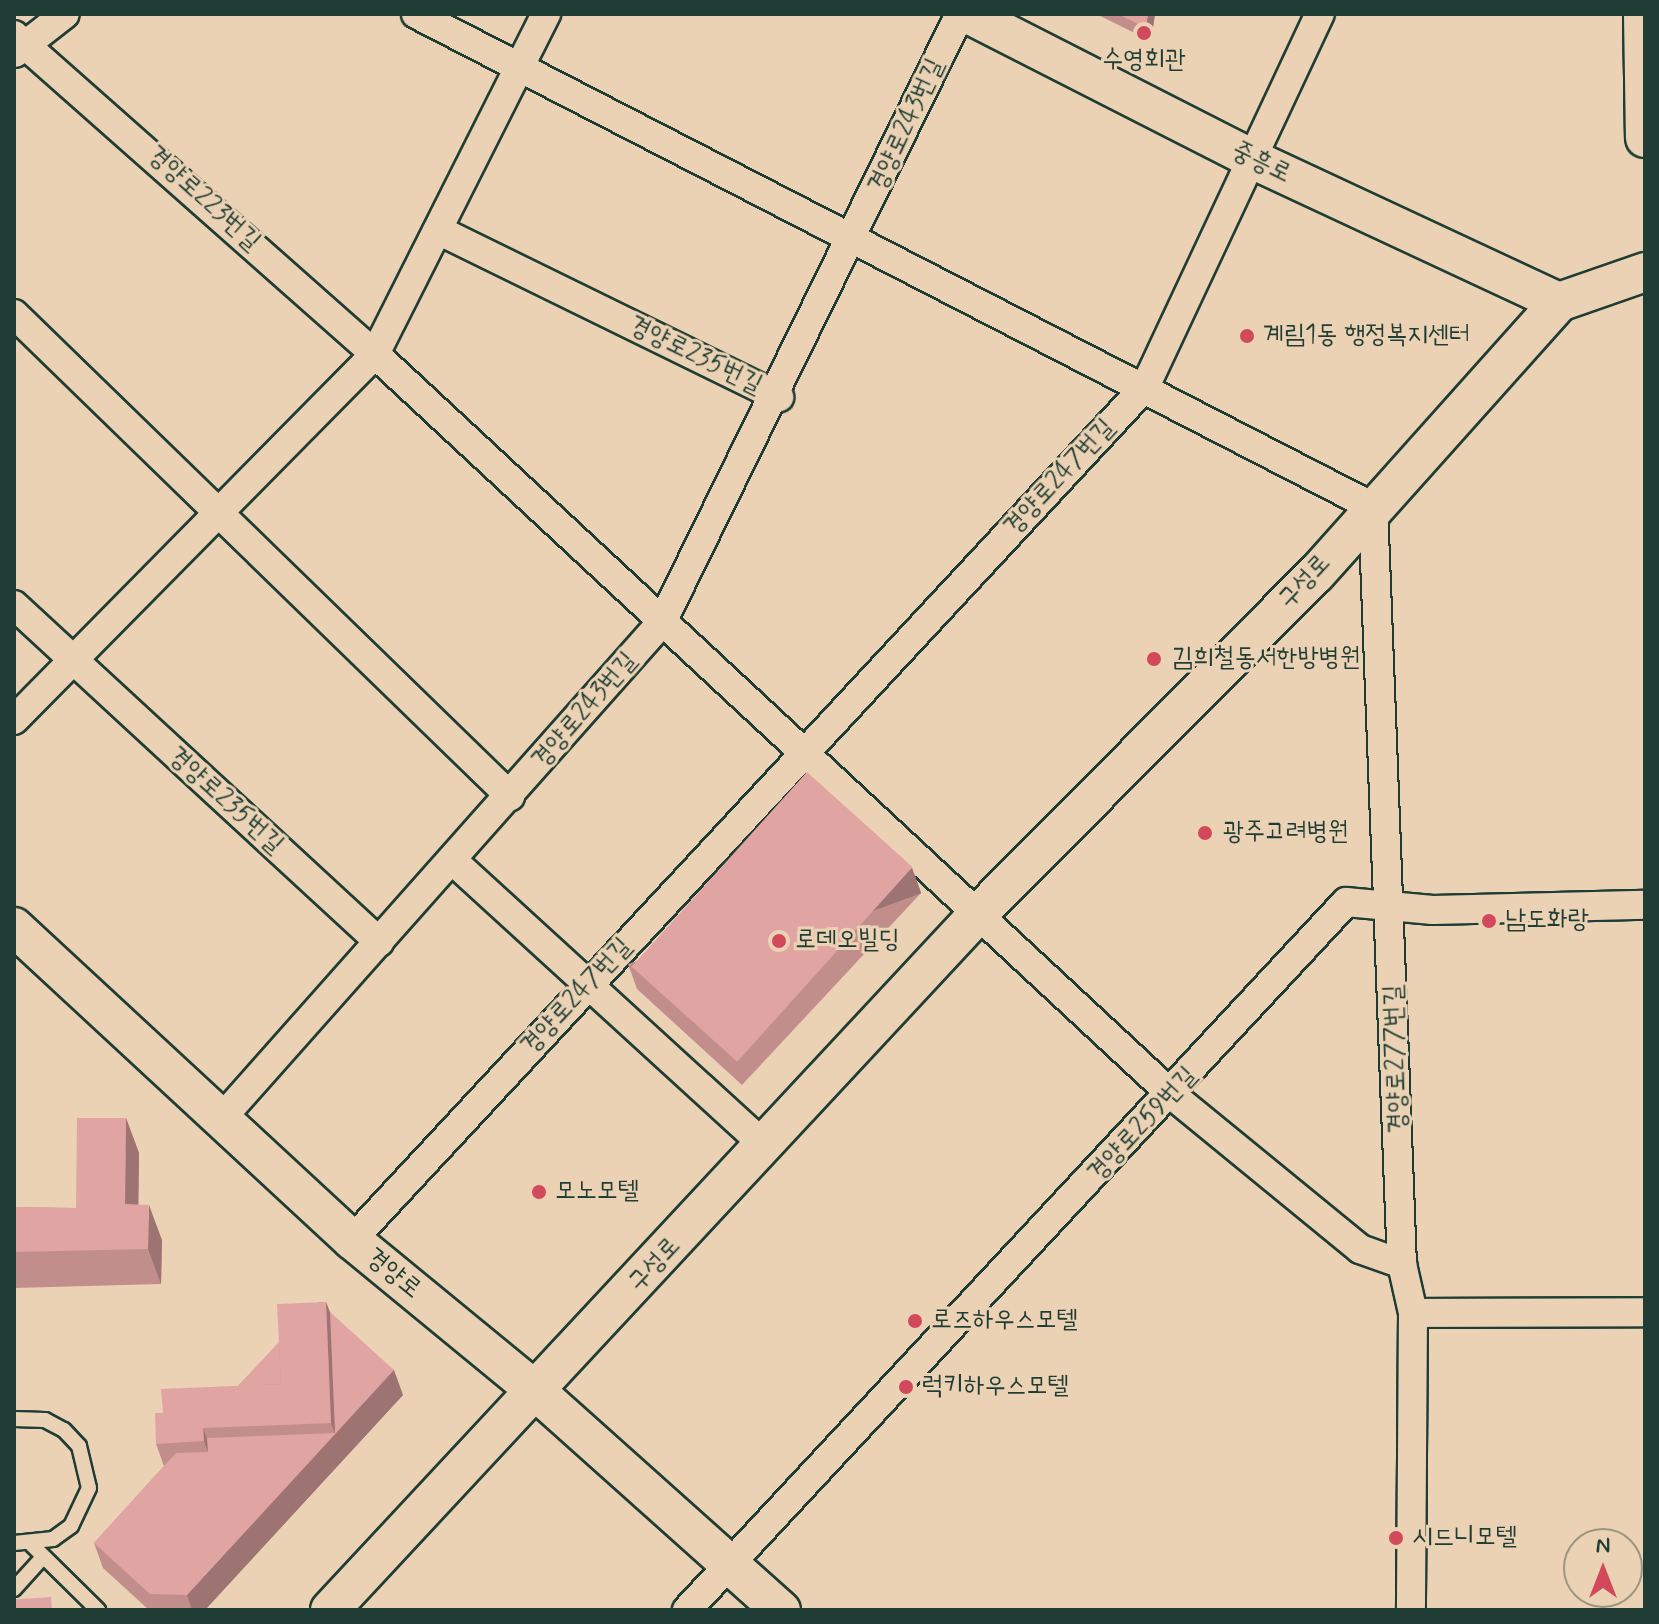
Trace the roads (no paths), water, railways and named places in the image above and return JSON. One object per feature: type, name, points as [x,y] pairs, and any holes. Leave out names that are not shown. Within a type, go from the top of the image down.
[{"type":"street","name":"경양로223번길","points":[[65,14],[19,44],[375,354]]},
{"type":"street","points":[[416,14],[1373,507]]},
{"type":"street","points":[[14,720],[375,354],[546,14]]},
{"type":"street","name":"경양로243번길","points":[[220,1120],[662,622],[779,397],[960,14]]},
{"type":"street","name":"중흥로","points":[[968,14],[1254,160],[1559,302]]},
{"type":"street","name":"경양로247번길","points":[[352,1240],[1145,387],[1320,14]]},
{"type":"street","points":[[1643,14],[1645,138]]},
{"type":"street","name":"경양로235번길","points":[[438,230],[779,397]]},
{"type":"street","name":"구성로","points":[[330,1610],[538,1393],[976,916],[1373,507],[1559,302],[1645,272]]},
{"type":"street","points":[[14,314],[510,796]]},
{"type":"street","points":[[375,354],[1172,1095],[1360,1249],[1402,1264]]},
{"type":"street","name":"경양로277번길","points":[[1373,507],[1392,906],[1402,1264],[1413,1313],[1411,1610]]},
{"type":"street","points":[[14,605],[72,660]]},
{"type":"street","name":"경양로235번길","points":[[72,660],[379,942]]},
{"type":"street","points":[[452,860],[765,1146]]},
{"type":"street","name":"경양로259번길","points":[[687,1610],[1172,1095],[1346,902],[1392,906],[1645,905]]},
{"type":"street","name":"경양로","points":[[14,927],[352,1240],[538,1393],[731,1562],[781,1610]]},
{"type":"street","points":[[1413,1313],[1645,1312]]},
{"type":"lane","points":[[14,1419],[45,1420],[64,1430],[88,1466],[84,1509],[53,1539],[32,1545],[14,1543]]},
{"type":"lane","points":[[32,1545],[98,1610]]},
{"type":"lane","points":[[14,1589],[43,1557]]},
{"type":"place","name":"수영회관","points":[[1144,33]]},
{"type":"place","name":"계림1동 행정복지센터","points":[[1247,336]]},
{"type":"place","name":"김희철동서한방병원","points":[[1154,659]]},
{"type":"place","name":"광주고려병원","points":[[1205,833]]},
{"type":"place","name":"남도화랑","points":[[1489,921]]},
{"type":"place","name":"로데오빌딩","points":[[779,941]]},
{"type":"place","name":"모노모텔","points":[[539,1192]]},
{"type":"place","name":"로즈하우스모텔","points":[[915,1321]]},
{"type":"place","name":"럭키하우스모텔","points":[[906,1387]]},
{"type":"place","name":"시드니모텔","points":[[1396,1538]]}]
